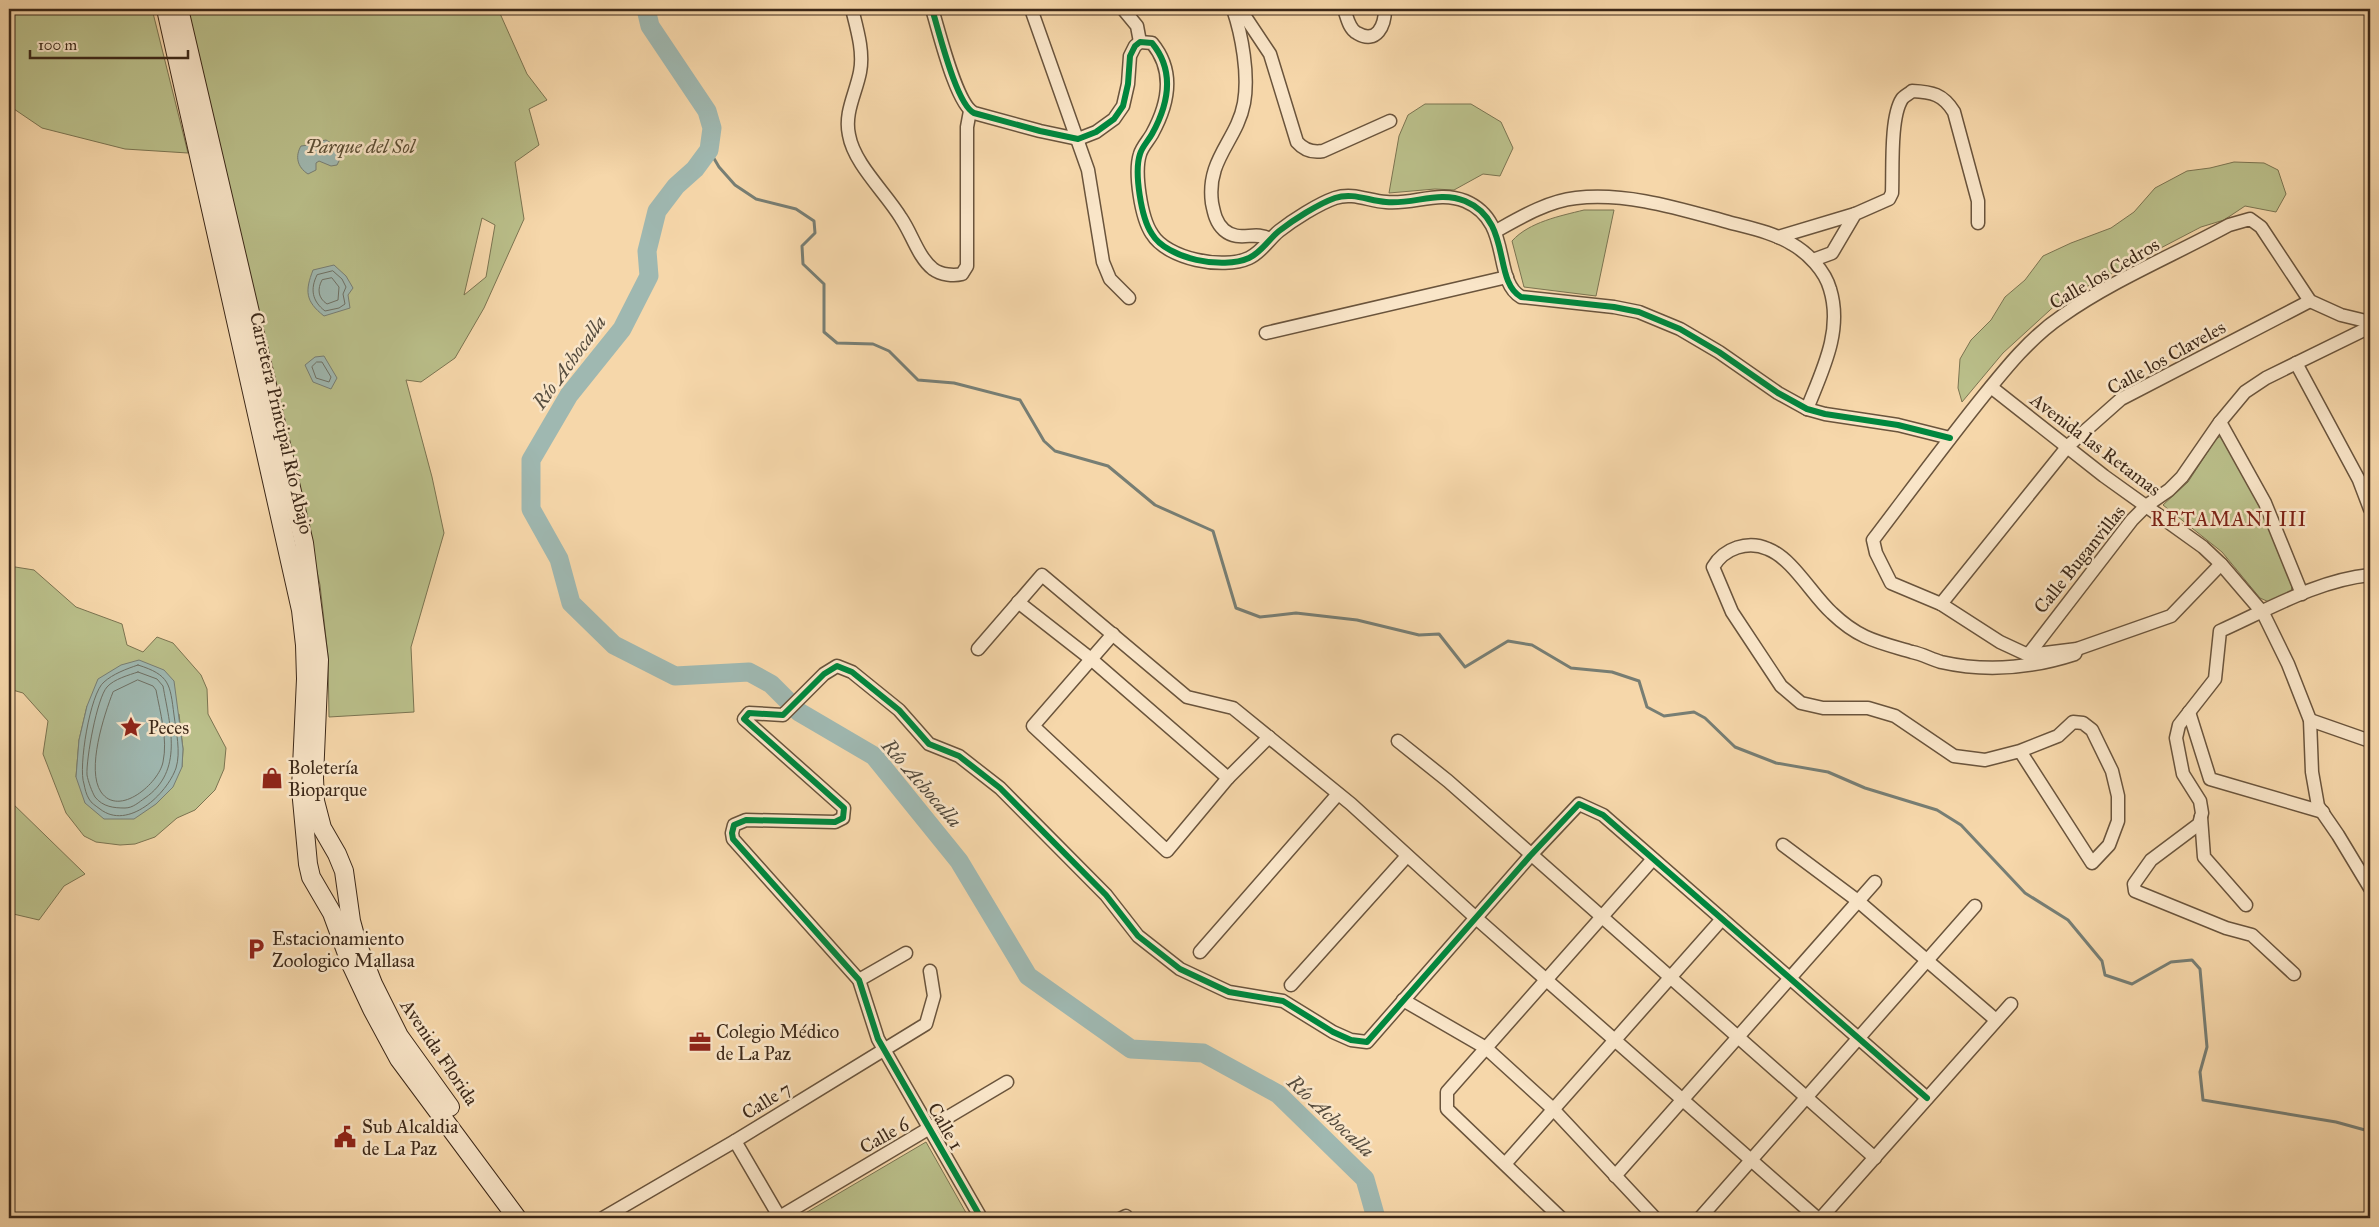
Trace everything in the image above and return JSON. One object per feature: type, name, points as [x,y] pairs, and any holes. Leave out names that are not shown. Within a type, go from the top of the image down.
[{"type":"main road","name":"Carretera Principal Río Abajo","points":[[166,9],[301,610],[306,679],[301,789],[311,876],[325,901]]},
{"type":"main road","name":"Carretera Principal Río Abajo","points":[[179,9],[304,543],[319,660],[314,778],[315,801],[322,828],[330,846],[337,854],[344,871],[348,893]]},
{"type":"main road","points":[[308,852],[318,846],[330,846]]},
{"type":"main road","points":[[325,901],[338,902],[348,893]]},
{"type":"main road","name":"Avenida Florida","points":[[348,893],[357,943],[372,984],[399,1036],[531,1218]]},
{"type":"main road","name":"Avenida Florida","points":[[325,901],[350,962],[385,1037],[398,1059],[517,1218]]},
{"type":"street","points":[[852,9],[861,46],[860,70],[847,120],[849,136],[854,151],[902,218],[925,260],[934,270],[945,274],[962,274],[968,266],[967,127],[970,111]]},
{"type":"street","points":[[932,9],[957,90],[970,111],[1040,132],[1078,139],[1108,124],[1119,113],[1128,84],[1130,56],[1135,46],[1140,42],[1152,44],[1157,50],[1167,78],[1168,92],[1163,113],[1140,153],[1137,166],[1144,211],[1152,234],[1160,244],[1176,254],[1213,262],[1230,262],[1249,258],[1294,221],[1334,198],[1352,196],[1388,203],[1428,198],[1456,198],[1474,205],[1496,231],[1507,277],[1511,288],[1516,294],[1527,299],[1614,307],[1658,318],[1719,352],[1778,393],[1807,409],[1825,414],[1898,425],[1950,438]]},
{"type":"street","points":[[1031,9],[1088,170],[1103,262],[1110,279],[1129,298]]},
{"type":"street","points":[[1123,9],[1137,26],[1140,42]]},
{"type":"street","points":[[1233,9],[1246,76],[1244,104],[1213,170],[1210,192],[1213,211],[1220,227],[1229,234],[1237,237],[1259,235],[1270,240]]},
{"type":"street","points":[[1240,9],[1270,54],[1297,142],[1300,146],[1313,152],[1323,151],[1390,121]]},
{"type":"street","points":[[1344,9],[1348,23],[1356,33],[1369,36],[1379,33],[1385,22],[1385,9]]},
{"type":"street","points":[[1778,236],[1855,214],[1889,199],[1892,193],[1894,150],[1892,130],[1902,99],[1912,91],[1929,92],[1946,100],[1954,112],[1978,201],[1978,223]]},
{"type":"street","points":[[1496,231],[1541,208],[1574,198],[1595,196],[1684,209],[1778,236],[1793,244],[1812,260],[1830,289],[1834,316],[1832,340],[1827,361],[1807,409]]},
{"type":"street","points":[[1812,260],[1832,253],[1855,214]]},
{"type":"street","name":"Calle los Cedros","points":[[1941,604],[1891,583],[1879,560],[1873,540],[1991,387],[2033,340],[2061,317],[2101,293],[2229,225],[2250,219],[2261,228],[2310,301]]},
{"type":"street","points":[[1266,333],[1507,277]]},
{"type":"street","points":[[2310,301],[2342,315],[2370,322]]},
{"type":"street","name":"Calle los Claveles","points":[[1941,604],[2068,446],[2121,399],[2310,301]]},
{"type":"street","name":"Calle Buganvillas","points":[[2028,655],[2083,582],[2146,506],[2169,490],[2182,477],[2220,422],[2245,392],[2266,378],[2370,327]]},
{"type":"street","points":[[2296,363],[2359,480],[2370,508]]},
{"type":"street","name":"Avenida las Retamas","points":[[1991,387],[2146,506],[2174,525],[2221,564],[2263,612],[2288,664],[2310,720],[2312,772],[2318,806],[2370,888]]},
{"type":"street","points":[[2220,422],[2265,503],[2302,594]]},
{"type":"street","points":[[2020,751],[2092,863],[2109,845],[2118,821],[2118,796],[2112,771],[2092,730],[2083,723],[2072,722],[2058,736],[2020,751],[1985,760],[1954,756],[1895,716],[1868,708],[1822,708],[1800,703],[1781,686],[1732,612],[1713,567],[1727,551],[1754,545],[1768,549],[1780,556],[1828,610],[1856,632],[1875,642],[1943,662],[1982,667],[2025,666],[2066,657],[2075,654],[2077,649]]},
{"type":"street","points":[[1941,604],[2000,642],[2028,655],[2077,649],[2171,616],[2221,564]]},
{"type":"street","points":[[978,648],[1042,575],[1187,697],[1233,708],[1338,794],[1816,1218]]},
{"type":"street","points":[[2246,905],[2204,857],[2200,801],[2183,774],[2178,755],[2176,738],[2179,725],[2215,680],[2220,631],[2302,594],[2370,575]]},
{"type":"street","points":[[1018,602],[1091,659],[1228,778]]},
{"type":"street","points":[[1113,634],[1033,726],[1167,852],[1228,778],[1269,737]]},
{"type":"street","points":[[906,953],[859,980],[732,839],[734,825],[746,820],[835,822],[843,818],[844,808],[744,719],[749,713],[782,715],[824,674],[837,666],[852,672],[899,710],[930,744],[959,756],[1000,788],[1106,895],[1138,936],[1180,969],[1228,992],[1283,1002],[1333,1032],[1351,1040],[1367,1042],[1531,855],[1579,804],[1603,815],[1927,1098]]},
{"type":"street","points":[[2189,712],[2210,779],[2323,812]]},
{"type":"street","points":[[2310,720],[2370,741]]},
{"type":"street","points":[[1398,741],[1448,781],[1874,1158]]},
{"type":"street","points":[[1200,952],[1338,794]]},
{"type":"street","points":[[2201,817],[2199,824],[2150,860],[2134,884],[2135,891],[2226,928],[2252,935],[2294,974]]},
{"type":"street","points":[[1783,845],[1858,901],[1996,1020]]},
{"type":"street","points":[[1291,985],[1407,856]]},
{"type":"street","points":[[1561,1218],[1447,1109],[1446,1092],[1653,859]]},
{"type":"street","points":[[1615,1176],[1875,882]]},
{"type":"street","points":[[1700,1218],[1974,906]]},
{"type":"street","points":[[1505,1164],[1722,919]]},
{"type":"street","name":"Calle 7","points":[[603,1218],[735,1141],[926,1024],[934,996],[930,971]]},
{"type":"street","name":"Calle 1","points":[[859,980],[878,1039],[981,1218]]},
{"type":"street","points":[[1404,1000],[1486,1048],[1554,1109],[1655,1218]]},
{"type":"street","points":[[1821,1218],[2011,1004]]},
{"type":"street","name":"Calle 6","points":[[779,1218],[1007,1082]]},
{"type":"street","points":[[735,1141],[779,1218]]},
{"type":"green space","points":[[9,9],[152,9],[188,153],[125,149],[42,128],[14,109],[9,87]]},
{"type":"green space","name":"Parque del Sol","points":[[186,9],[498,9],[527,74],[547,100],[529,109],[539,145],[515,162],[524,219],[484,308],[455,358],[421,382],[406,380],[432,477],[444,533],[411,647],[414,712],[329,717],[328,656],[320,585]],"holes":[[[482,218],[495,225],[486,277],[464,295]]]},
{"type":"green space","points":[[1425,104],[1471,104],[1501,122],[1513,148],[1500,176],[1483,174],[1454,190],[1435,189],[1389,193],[1399,136],[1408,115]]},
{"type":"green space","points":[[2234,162],[2264,163],[2278,170],[2286,194],[2276,212],[2245,206],[2224,220],[2201,227],[2061,300],[2003,353],[1962,402],[1958,388],[1960,359],[1971,340],[1991,320],[2005,297],[2025,280],[2043,256],[2111,228],[2134,212],[2155,188],[2187,171]]},
{"type":"green space","points":[[1584,210],[1614,210],[1596,296],[1524,287],[1512,241],[1519,234],[1536,224]]},
{"type":"green space","name":"RETAMANI III","points":[[2221,436],[2262,507],[2292,585],[2291,593],[2269,602],[2260,598],[2222,552],[2163,505],[2188,482],[2216,439]]},
{"type":"green space","points":[[9,566],[34,570],[76,607],[122,624],[127,645],[143,652],[157,637],[173,643],[201,675],[207,689],[208,714],[226,748],[224,769],[215,790],[195,810],[177,818],[155,837],[135,844],[120,845],[96,842],[84,836],[66,813],[43,754],[48,721],[23,693],[9,689]],"holes":[[[87,706],[179,714],[183,749],[182,767],[76,777],[79,740]]]},
{"type":"green space","points":[[9,800],[85,874],[64,886],[39,920],[9,913]]},
{"type":"green space","points":[[926,1142],[969,1218],[797,1218]]},
{"type":"water","points":[[326,140],[336,146],[340,159],[337,165],[331,166],[319,161],[316,163],[316,170],[308,174],[301,168],[298,161],[301,146],[309,145],[313,150],[321,141]]},
{"type":"water","points":[[334,265],[346,276],[353,288],[348,295],[350,308],[324,316],[310,300],[308,295],[309,284],[313,270]]},
{"type":"water","points":[[324,356],[337,378],[331,389],[313,382],[305,365],[315,357]]},
{"type":"water","name":"Peces","points":[[139,660],[164,670],[174,681],[183,749],[182,767],[173,787],[156,804],[134,819],[104,819],[85,803],[76,777],[79,740],[87,706],[98,679],[121,665]]},
{"type":"waterway","name":"Río Achocalla","points":[[646,9],[650,26],[707,111],[712,128],[709,150],[695,169],[676,186],[657,211],[647,251],[649,276],[622,329],[569,395],[531,460],[531,509],[559,559],[571,603],[614,645],[675,676],[749,672],[771,684],[799,712],[874,756],[959,861],[1028,976],[1131,1049],[1203,1053],[1278,1094],[1365,1179],[1376,1218]]},
{"type":"waterway","points":[[709,150],[719,167],[735,185],[756,199],[796,209],[814,221],[815,233],[802,246],[803,264],[824,284],[824,332],[837,343],[873,344],[889,351],[918,380],[954,383],[1020,400],[1044,441],[1055,451],[1108,466],[1155,505],[1213,531],[1236,608],[1260,617],[1296,613],[1357,620],[1419,635],[1439,634],[1465,667],[1508,641],[1532,645],[1571,668],[1612,672],[1639,681],[1647,707],[1664,716],[1694,712],[1705,718],[1735,747],[1776,763],[1828,772],[1865,788],[1937,810],[1961,825],[2025,893],[2068,920],[2102,961],[2105,975],[2132,984],[2171,962],[2192,960],[2200,969],[2207,1047],[2200,1072],[2203,1100],[2336,1122],[2365,1130],[2370,1134]]},
{"type":"cycle path","points":[[932,9],[955,82],[967,107],[974,113],[1078,139],[1096,132],[1114,119],[1123,106],[1128,84],[1130,56],[1135,46],[1140,42],[1152,43],[1160,54],[1164,65],[1167,89],[1158,123],[1140,154],[1138,183],[1145,217],[1152,234],[1159,243],[1182,256],[1196,260],[1225,263],[1249,258],[1298,217],[1321,204],[1342,196],[1396,202],[1436,197],[1455,198],[1465,201],[1480,210],[1490,222],[1496,236],[1507,278],[1512,289],[1521,297],[1614,307],[1639,312],[1680,329],[1719,352],[1778,393],[1807,409],[1825,414],[1898,425],[1950,438]]},
{"type":"cycle path","points":[[981,1218],[878,1039],[859,980],[733,839],[734,825],[746,820],[835,822],[843,818],[844,808],[744,719],[749,713],[783,715],[824,674],[837,666],[852,672],[899,710],[929,744],[959,756],[1000,788],[1106,895],[1138,936],[1180,969],[1229,992],[1283,1001],[1333,1032],[1351,1040],[1367,1042],[1530,856],[1579,804],[1603,815],[1927,1098]]},
{"type":"place","name":"Peces","points":[[131,727]]},
{"type":"place","name":"Boletería Bioparque","points":[[272,778]]},
{"type":"place","name":"Estacionamiento Zoologico Mallasa","points":[[256,949]]},
{"type":"place","name":"Colegio Médico de La Paz","points":[[700,1042]]},
{"type":"place","name":"Sub Alcaldia de La Paz","points":[[345,1137]]},
{"type":"district","name":"RETAMANI III","points":[[2229,519]]}]
